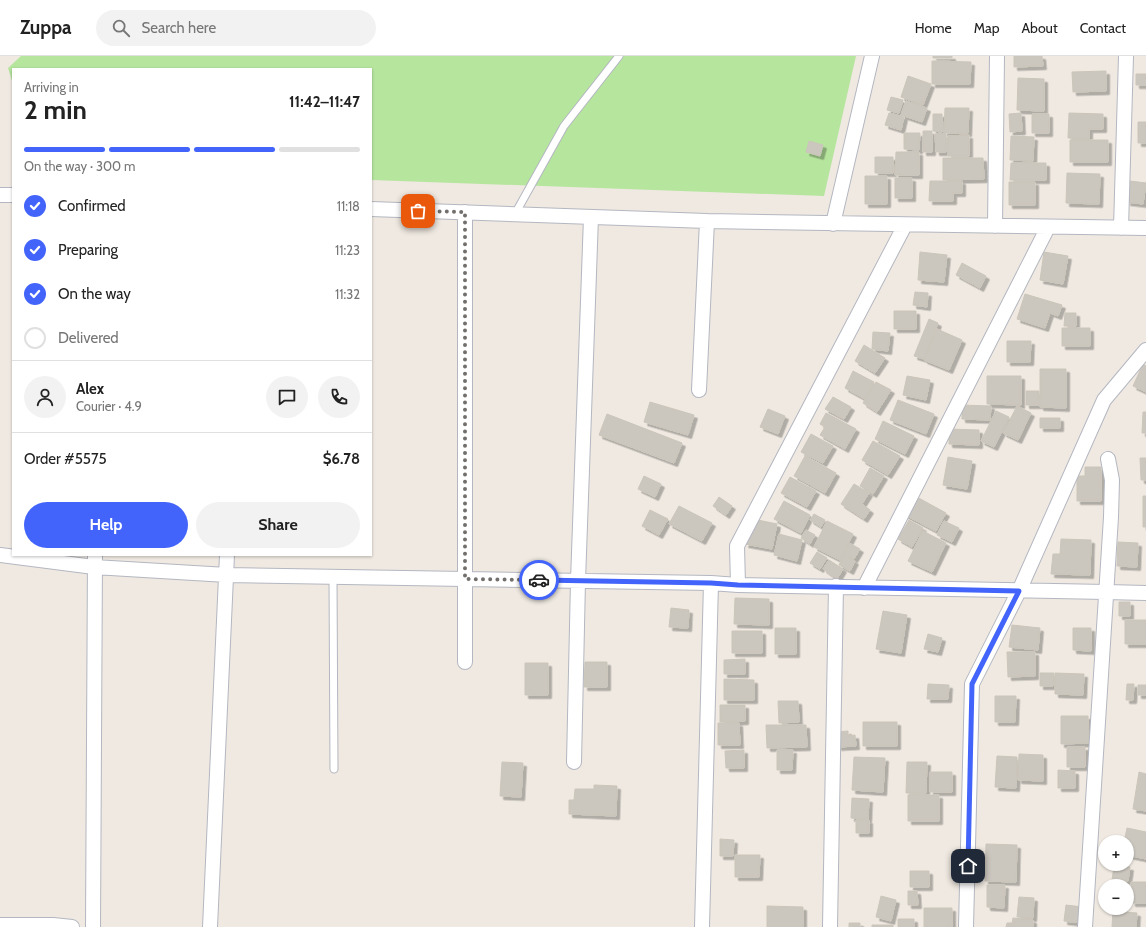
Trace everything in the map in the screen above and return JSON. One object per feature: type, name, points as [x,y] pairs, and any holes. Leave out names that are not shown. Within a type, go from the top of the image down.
[{"type":"street","points":[[833,224],[872,56]]},
{"type":"street","points":[[996,226],[997,56]]},
{"type":"street","points":[[1121,228],[1126,56]]},
{"type":"street","points":[[0,195],[12,195]]},
{"type":"street","points":[[372,209],[707,221],[1146,228]]},
{"type":"street","points":[[465,212],[465,662]]},
{"type":"street","points":[[574,762],[578,580],[591,217]]},
{"type":"street","points":[[699,390],[707,221]]},
{"type":"street","points":[[738,585],[737,546],[905,225]]},
{"type":"street","points":[[864,588],[1048,227]]},
{"type":"street","points":[[966,927],[972,684],[1019,591],[1104,400],[1146,350]]},
{"type":"street","points":[[1085,927],[1111,517],[1112,480],[1108,459]]},
{"type":"street","points":[[0,555],[12,556]]},
{"type":"street","points":[[16,556],[95,561],[227,575],[578,580],[738,585],[836,586],[864,588],[1146,593]]},
{"type":"street","points":[[210,927],[227,556]]},
{"type":"street","points":[[93,927],[95,561]]},
{"type":"street","points":[[702,927],[711,583]]},
{"type":"street","points":[[830,927],[836,586]]},
{"type":"street","points":[[0,925],[53,925],[72,927]]},
{"type":"lane","points":[[515,214],[564,126],[619,56]]},
{"type":"lane","points":[[333,576],[334,769]]},
{"type":"green space","points":[[21,56],[856,56],[824,196],[372,180],[372,68],[12,68],[12,81],[8,68]]},
{"type":"building","points":[[933,56],[952,56],[952,58],[933,58]]},
{"type":"building","points":[[1014,56],[1042,56],[1043,66],[1014,67]]},
{"type":"building","points":[[932,61],[971,62],[970,84],[932,84]]},
{"type":"building","points":[[1106,71],[1106,91],[1073,92],[1072,72]]},
{"type":"building","points":[[1136,74],[1146,74],[1146,85],[1136,85]]},
{"type":"building","points":[[908,76],[931,84],[923,105],[901,97]]},
{"type":"building","points":[[1018,78],[1044,79],[1044,111],[1017,110]]},
{"type":"building","points":[[891,97],[903,100],[899,113],[887,110]]},
{"type":"building","points":[[906,101],[927,108],[922,122],[901,115]]},
{"type":"building","points":[[945,108],[969,108],[968,133],[944,133]]},
{"type":"building","points":[[889,113],[904,117],[901,130],[885,125]]},
{"type":"building","points":[[1021,113],[1022,131],[1010,132],[1009,114]]},
{"type":"building","points":[[1069,113],[1103,114],[1103,129],[1089,129],[1089,139],[1068,138]]},
{"type":"building","points":[[933,114],[942,114],[942,132],[933,131]]},
{"type":"building","points":[[1032,114],[1049,114],[1049,133],[1032,133]]},
{"type":"building","points":[[1138,122],[1146,122],[1146,143],[1138,143]]},
{"type":"building","points":[[923,131],[932,131],[932,152],[923,152]]},
{"type":"building","points":[[904,133],[920,133],[919,150],[904,149]]},
{"type":"building","points":[[935,134],[946,134],[946,152],[936,152]]},
{"type":"building","points":[[969,135],[969,156],[948,156],[948,136]]},
{"type":"building","points":[[1011,136],[1034,137],[1033,161],[1010,160]]},
{"type":"building","points":[[1070,140],[1108,140],[1108,162],[1070,162]]},
{"type":"building","points":[[809,141],[823,145],[820,156],[806,152]]},
{"type":"building","points":[[896,152],[919,152],[919,175],[895,175]]},
{"type":"building","points":[[875,157],[893,157],[893,173],[875,173]]},
{"type":"building","points":[[943,158],[983,158],[984,179],[943,180]]},
{"type":"building","points":[[1011,163],[1046,163],[1046,180],[1010,180]]},
{"type":"building","points":[[1067,173],[1100,174],[1099,204],[1066,203]]},
{"type":"building","points":[[865,176],[887,176],[887,204],[865,204]]},
{"type":"building","points":[[895,178],[912,178],[912,198],[895,198]]},
{"type":"building","points":[[930,181],[962,181],[962,193],[953,193],[953,201],[929,201]]},
{"type":"building","points":[[1130,181],[1146,183],[1143,204],[1127,202]]},
{"type":"building","points":[[1009,182],[1035,182],[1035,205],[1009,205]]},
{"type":"building","points":[[920,252],[947,255],[944,282],[918,280]]},
{"type":"building","points":[[1044,252],[1068,256],[1063,284],[1040,280]]},
{"type":"building","points":[[962,263],[986,276],[980,288],[956,275]]},
{"type":"building","points":[[915,292],[928,293],[927,307],[913,305]]},
{"type":"building","points":[[1025,294],[1062,305],[1058,316],[1050,313],[1045,328],[1017,319]]},
{"type":"building","points":[[894,311],[916,311],[916,329],[894,329]]},
{"type":"building","points":[[1065,313],[1076,313],[1076,326],[1064,326]]},
{"type":"building","points":[[929,319],[938,323],[924,359],[914,356]]},
{"type":"building","points":[[1062,328],[1090,328],[1090,346],[1062,346]]},
{"type":"building","points":[[937,329],[962,340],[949,370],[924,360]]},
{"type":"building","points":[[873,332],[890,333],[888,351],[872,349]]},
{"type":"building","points":[[1007,341],[1031,341],[1030,362],[1007,362]]},
{"type":"building","points":[[864,345],[885,358],[875,373],[855,361]]},
{"type":"building","points":[[1143,364],[1146,366],[1146,392],[1133,386]]},
{"type":"building","points":[[1040,369],[1066,369],[1066,408],[1040,407]]},
{"type":"building","points":[[853,371],[874,382],[865,399],[845,388]]},
{"type":"building","points":[[907,376],[930,380],[926,400],[903,395]]},
{"type":"building","points":[[987,376],[1021,376],[1021,405],[987,404]]},
{"type":"building","points":[[876,382],[891,390],[877,412],[863,403]]},
{"type":"building","points":[[1026,391],[1039,391],[1039,405],[1026,405]]},
{"type":"building","points":[[833,397],[851,407],[844,419],[825,409]]},
{"type":"building","points":[[898,400],[934,414],[926,434],[890,420]]},
{"type":"building","points":[[650,402],[694,415],[688,435],[644,422]]},
{"type":"building","points":[[962,405],[991,406],[990,420],[962,419]]},
{"type":"building","points":[[1017,406],[1031,413],[1018,440],[1003,433]]},
{"type":"building","points":[[768,409],[785,416],[778,434],[760,427]]},
{"type":"building","points":[[996,411],[1009,417],[994,447],[981,441]]},
{"type":"building","points":[[1143,412],[1146,412],[1146,433],[1142,433]]},
{"type":"building","points":[[826,413],[856,429],[845,449],[820,435],[825,427],[820,424]]},
{"type":"building","points":[[607,414],[682,443],[674,463],[599,435]]},
{"type":"building","points":[[1040,418],[1060,418],[1060,428],[1040,428]]},
{"type":"building","points":[[883,421],[914,436],[905,454],[875,439]]},
{"type":"building","points":[[949,429],[979,430],[979,445],[949,444]]},
{"type":"building","points":[[811,434],[833,446],[823,463],[801,452]]},
{"type":"building","points":[[873,441],[900,456],[888,475],[862,460]]},
{"type":"building","points":[[805,456],[836,473],[825,493],[794,476]]},
{"type":"building","points":[[948,457],[972,461],[967,489],[943,485]]},
{"type":"building","points":[[1140,458],[1146,458],[1146,480],[1141,480]]},
{"type":"building","points":[[1085,467],[1101,467],[1101,501],[1077,501],[1077,476],[1085,476]]},
{"type":"building","points":[[870,468],[884,476],[873,494],[860,486]]},
{"type":"building","points":[[644,476],[661,484],[655,497],[638,489]]},
{"type":"building","points":[[790,477],[816,491],[807,507],[781,493]]},
{"type":"building","points":[[854,484],[869,493],[862,504],[870,510],[864,519],[841,504]]},
{"type":"building","points":[[915,496],[946,513],[936,531],[905,515]]},
{"type":"building","points":[[1143,496],[1146,496],[1146,527],[1143,527]]},
{"type":"building","points":[[719,497],[732,506],[726,515],[713,506]]},
{"type":"building","points":[[784,501],[810,515],[801,533],[774,519]]},
{"type":"building","points":[[679,506],[712,523],[702,541],[669,524]]},
{"type":"building","points":[[650,510],[668,519],[659,535],[642,526]]},
{"type":"building","points":[[814,514],[825,520],[821,527],[810,520]]},
{"type":"building","points":[[753,519],[777,524],[772,549],[745,544]]},
{"type":"building","points":[[909,520],[923,528],[912,547],[898,539]]},
{"type":"building","points":[[827,521],[853,534],[840,560],[814,547]]},
{"type":"building","points":[[944,521],[959,528],[952,542],[937,535]]},
{"type":"building","points":[[806,530],[815,535],[810,544],[801,538]]},
{"type":"building","points":[[923,531],[946,543],[932,572],[908,561]]},
{"type":"building","points":[[779,534],[802,540],[797,561],[774,555]]},
{"type":"building","points":[[1061,539],[1091,540],[1090,575],[1051,574],[1053,554],[1060,554]]},
{"type":"building","points":[[1118,542],[1138,543],[1137,567],[1117,566]]},
{"type":"building","points":[[849,543],[860,549],[854,559],[844,554]]},
{"type":"building","points":[[817,552],[827,558],[820,569],[810,563]]},
{"type":"building","points":[[844,555],[855,561],[850,571],[839,565]]},
{"type":"building","points":[[829,560],[843,569],[837,579],[823,569]]},
{"type":"building","points":[[735,598],[769,599],[769,625],[734,624]]},
{"type":"building","points":[[1119,602],[1130,602],[1130,616],[1119,616]]},
{"type":"building","points":[[671,608],[689,610],[688,628],[669,627]]},
{"type":"building","points":[[883,611],[907,615],[901,653],[876,649]]},
{"type":"building","points":[[1125,620],[1146,620],[1146,644],[1125,644]]},
{"type":"building","points":[[1012,625],[1040,628],[1038,650],[1009,647]]},
{"type":"building","points":[[775,628],[796,628],[796,654],[775,654]]},
{"type":"building","points":[[1073,628],[1091,628],[1091,651],[1073,650]]},
{"type":"building","points":[[732,631],[762,631],[762,653],[732,653]]},
{"type":"building","points":[[928,634],[942,638],[938,652],[924,649]]},
{"type":"building","points":[[1007,652],[1035,652],[1035,676],[1008,677]]},
{"type":"building","points":[[745,659],[745,674],[724,674],[724,660]]},
{"type":"building","points":[[585,662],[607,662],[607,687],[584,687]]},
{"type":"building","points":[[525,663],[548,663],[548,695],[525,695]]},
{"type":"building","points":[[1040,673],[1054,673],[1053,686],[1040,686]]},
{"type":"building","points":[[1055,673],[1084,674],[1083,695],[1055,694]]},
{"type":"building","points":[[724,679],[754,680],[754,700],[724,700]]},
{"type":"building","points":[[928,684],[949,685],[948,699],[927,699]]},
{"type":"building","points":[[1127,684],[1134,684],[1133,700],[1126,700]]},
{"type":"building","points":[[1138,685],[1146,685],[1146,695],[1138,695]]},
{"type":"building","points":[[995,696],[1016,696],[1015,722],[995,722]]},
{"type":"building","points":[[778,701],[798,701],[799,722],[779,723]]},
{"type":"building","points":[[720,705],[745,705],[745,721],[720,722]]},
{"type":"building","points":[[1061,716],[1088,716],[1089,743],[1061,744]]},
{"type":"building","points":[[863,722],[897,722],[897,746],[863,746]]},
{"type":"building","points":[[718,723],[739,723],[740,745],[718,745]]},
{"type":"building","points":[[766,725],[806,725],[807,747],[767,748]]},
{"type":"building","points":[[848,731],[848,736],[855,735],[856,746],[838,747],[837,732]]},
{"type":"building","points":[[1067,747],[1085,747],[1085,767],[1067,767]]},
{"type":"building","points":[[744,750],[744,768],[726,768],[725,751]]},
{"type":"building","points":[[777,750],[793,750],[792,770],[777,770]]},
{"type":"building","points":[[1019,754],[1043,755],[1043,781],[1018,780]]},
{"type":"building","points":[[997,756],[1017,757],[1016,788],[995,787]]},
{"type":"building","points":[[854,757],[885,758],[883,792],[852,790]]},
{"type":"building","points":[[502,762],[523,763],[521,797],[500,796]]},
{"type":"building","points":[[907,762],[927,762],[926,793],[906,793]]},
{"type":"building","points":[[1058,770],[1075,771],[1075,788],[1058,788]]},
{"type":"building","points":[[930,772],[952,772],[952,792],[930,792]]},
{"type":"building","points":[[1139,772],[1146,774],[1146,811],[1133,809]]},
{"type":"building","points":[[594,785],[617,786],[616,816],[569,814],[569,800],[574,800],[575,789],[594,789]]},
{"type":"building","points":[[908,795],[939,795],[939,821],[908,821]]},
{"type":"building","points":[[852,798],[869,799],[868,819],[851,818]]},
{"type":"building","points":[[856,820],[869,820],[869,833],[856,833]]},
{"type":"building","points":[[1127,828],[1146,832],[1146,859],[1134,856],[1134,835],[1126,835]]},
{"type":"building","points":[[720,839],[734,840],[733,856],[720,856]]},
{"type":"building","points":[[986,844],[1017,845],[1016,882],[985,881]]},
{"type":"building","points":[[735,855],[760,855],[759,877],[735,877]]},
{"type":"building","points":[[910,871],[929,871],[929,887],[910,887]]},
{"type":"building","points":[[1113,871],[1129,871],[1128,879],[1112,879]]},
{"type":"building","points":[[1134,882],[1146,882],[1146,903],[1134,903]]},
{"type":"building","points":[[987,885],[1005,885],[1004,908],[987,907]]},
{"type":"building","points":[[908,891],[917,891],[918,905],[908,905]]},
{"type":"building","points":[[881,896],[896,900],[891,921],[876,917]]},
{"type":"building","points":[[1019,897],[1034,898],[1033,918],[1017,917]]},
{"type":"building","points":[[1066,905],[1083,907],[1081,923],[1064,921]]},
{"type":"building","points":[[767,906],[803,907],[803,927],[767,927]]},
{"type":"building","points":[[924,908],[952,908],[952,927],[924,927]]},
{"type":"building","points":[[1134,913],[1137,913],[1136,927],[1112,927],[1113,915],[1134,915]]},
{"type":"building","points":[[1013,918],[1033,920],[1033,927],[1006,927],[1007,923],[1012,923]]},
{"type":"building","points":[[898,919],[914,919],[914,927],[898,927]]},
{"type":"building","points":[[849,923],[860,923],[860,927],[849,927]]},
{"type":"building","points":[[872,925],[893,925],[893,927],[872,927]]},
{"type":"way so far","points":[[418,211],[465,212],[465,579],[539,580]]},
{"type":"route","points":[[539,580],[1019,591],[972,684],[968,866]]}]
